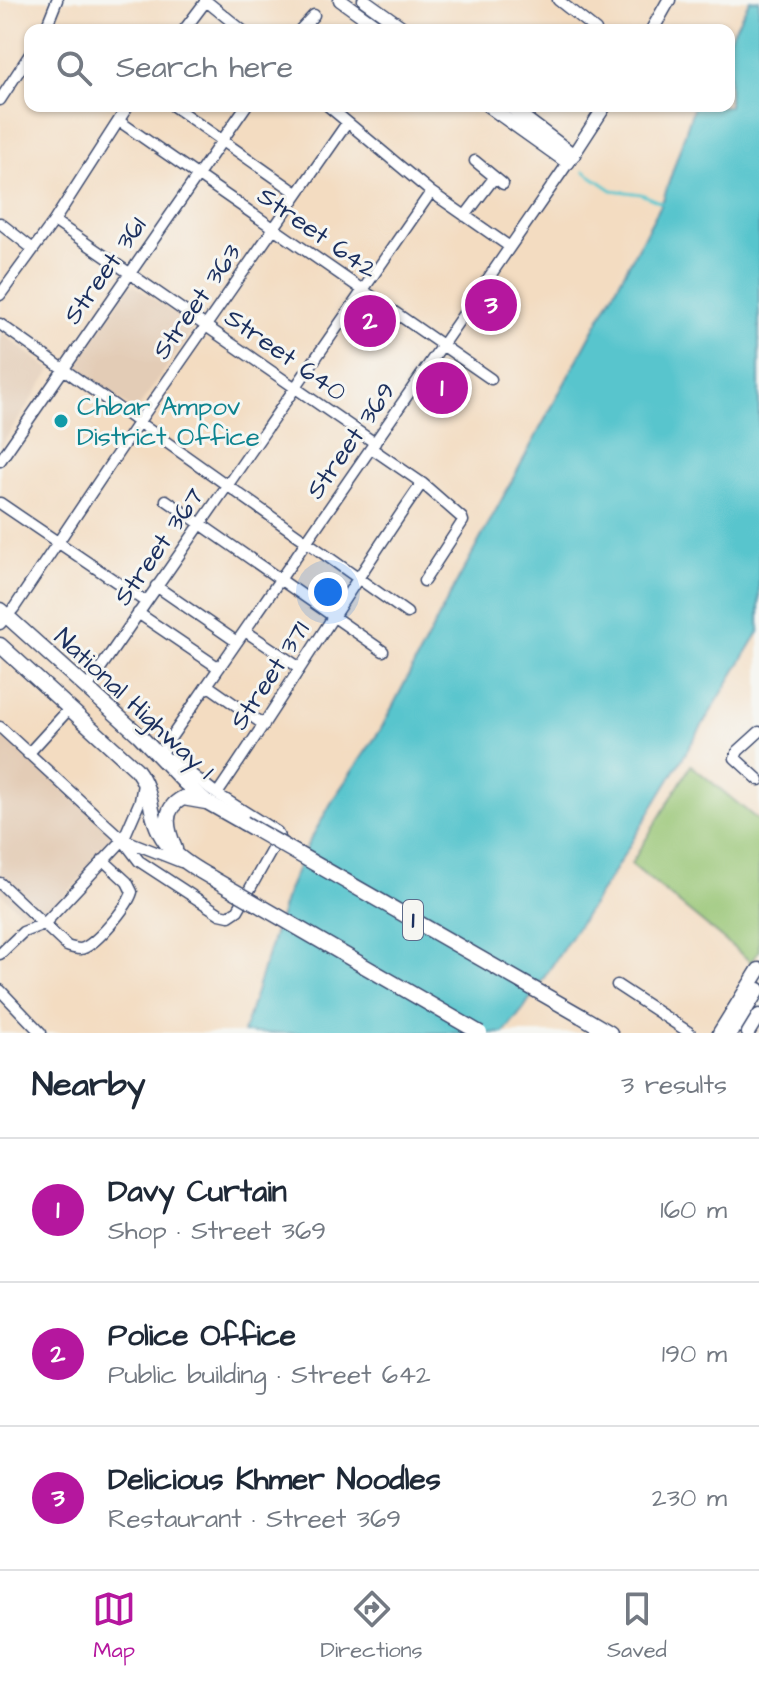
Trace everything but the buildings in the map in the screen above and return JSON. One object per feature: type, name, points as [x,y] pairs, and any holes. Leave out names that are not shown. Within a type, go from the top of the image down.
[{"type":"highway","name":"National Highway 1","points":[[2,617],[162,759],[244,823],[610,1033]]},
{"type":"highway","name":"National Highway 1","points":[[0,645],[124,756],[144,780],[163,842],[190,866],[480,1033]]},
{"type":"highway","points":[[190,866],[172,841],[168,814],[172,805],[183,798],[212,798]]},
{"type":"highway","points":[[720,1033],[759,970]]},
{"type":"main road","points":[[340,0],[374,24]]},
{"type":"main road","points":[[364,0],[398,24]]},
{"type":"main road","points":[[655,24],[669,0]]},
{"type":"main road","points":[[497,112],[571,159]]},
{"type":"main road","points":[[516,112],[571,159]]},
{"type":"main road","name":"Street 369","points":[[571,159],[601,112]]},
{"type":"main road","points":[[732,1033],[759,989]]},
{"type":"main road","points":[[748,1033],[759,1015]]},
{"type":"street","points":[[47,24],[57,0]]},
{"type":"street","points":[[558,0],[588,24]]},
{"type":"street","points":[[189,24],[206,1],[235,24]]},
{"type":"street","points":[[306,24],[314,15]]},
{"type":"street","points":[[0,100],[24,63]]},
{"type":"street","points":[[0,295],[54,221],[124,112]]},
{"type":"street","points":[[182,112],[297,193]]},
{"type":"street","name":"Street 361","points":[[0,461],[242,112]]},
{"type":"street","points":[[335,112],[431,192],[510,247]]},
{"type":"street","name":"Street 642","points":[[119,121],[491,379]]},
{"type":"street","name":"Street 363","points":[[2,617],[59,542],[205,325],[347,123]]},
{"type":"street","name":"Street 369","points":[[162,759],[165,746],[571,159]]},
{"type":"street","points":[[465,216],[499,181],[475,161]]},
{"type":"street","name":"Street 367","points":[[86,689],[431,192]]},
{"type":"street","name":"Street 640","points":[[54,221],[295,387],[460,514],[463,521],[424,581]]},
{"type":"street","points":[[0,223],[33,249]]},
{"type":"street","points":[[0,324],[407,613]]},
{"type":"street","name":"Street 371","points":[[212,798],[264,725],[357,577],[422,483]]},
{"type":"street","points":[[166,500],[383,651]]},
{"type":"street","points":[[0,503],[146,602]]},
{"type":"street","points":[[156,586],[237,642]]},
{"type":"street","points":[[138,613],[219,668]]},
{"type":"street","points":[[245,631],[300,668]]},
{"type":"street","points":[[207,685],[264,725]]},
{"type":"street","points":[[28,754],[70,708]]},
{"type":"street","points":[[0,727],[123,840],[139,861],[220,914],[229,916],[238,910],[279,837],[277,832],[212,798]]},
{"type":"street","points":[[759,732],[738,751],[735,758],[759,780]]},
{"type":"street","points":[[0,954],[23,932],[44,924],[123,840],[140,801],[144,780]]},
{"type":"street","points":[[123,840],[190,866]]},
{"type":"street","points":[[0,883],[67,946],[79,949],[89,946],[128,904],[132,892],[127,882],[103,860]]},
{"type":"street","points":[[617,985],[690,1033]]},
{"type":"street","points":[[0,990],[41,1033]]},
{"type":"shaded area","points":[[135,286],[189,323],[192,331],[139,407],[132,409],[78,371],[78,362],[129,287]]},
{"type":"shaded area","points":[[0,332],[51,370],[0,447]]},
{"type":"shaded area","points":[[0,722],[124,833],[36,926],[0,893]]},
{"type":"green space","points":[[691,765],[759,821],[759,950],[751,962],[631,864]]},
{"type":"water","points":[[750,0],[759,0],[759,632],[611,876],[524,1008],[504,1033],[243,1033],[288,890],[308,844],[334,798],[381,729],[662,203],[692,112],[735,112],[735,28]]},
{"type":"waterway","points":[[584,171],[612,190],[641,194],[662,203]]},
{"type":"place","name":"Delicious Khmer Noodles","points":[[491,305]]},
{"type":"place","name":"Police Office","points":[[370,321]]},
{"type":"place","name":"Davy Curtain","points":[[442,388]]},
{"type":"place","name":"Chbar Ampov District Office","points":[[61,421]]}]
